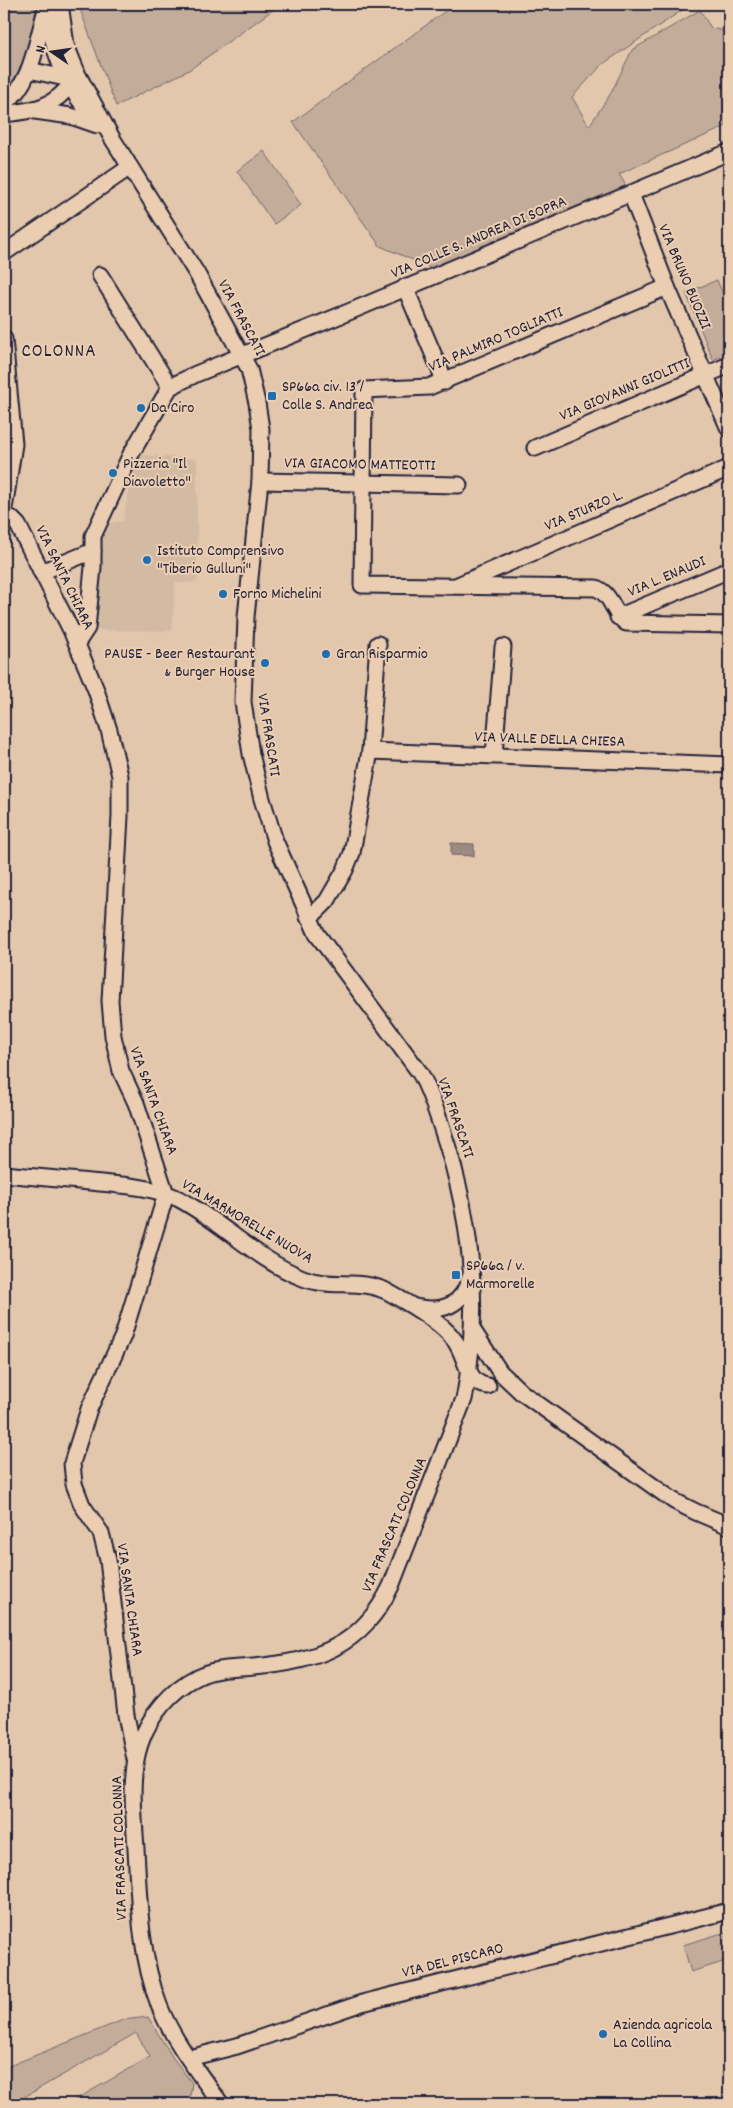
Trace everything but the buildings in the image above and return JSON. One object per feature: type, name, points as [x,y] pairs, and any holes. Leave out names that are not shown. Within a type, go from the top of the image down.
[{"type":"street","points":[[4,104],[21,86],[29,70],[49,4]]},
{"type":"street","points":[[49,4],[49,18],[53,41],[71,80]]},
{"type":"street","points":[[31,111],[54,102],[71,80],[60,4]]},
{"type":"street","points":[[29,70],[71,80]]},
{"type":"street","name":"VIA FRASCATI","points":[[71,80],[130,167],[197,274],[249,369],[261,429],[260,481],[246,617],[243,702],[251,754],[275,841],[308,917],[323,944],[420,1073],[427,1087],[452,1160],[471,1255],[473,1295]]},
{"type":"street","points":[[4,114],[31,111],[71,116],[107,132]]},
{"type":"street","name":"VIA COLLE S. ANDREA DI SOPRA","points":[[170,387],[196,374],[729,152]]},
{"type":"street","points":[[4,253],[130,167]]},
{"type":"street","name":"VIA BRUNO BUOZZI","points":[[631,194],[668,287],[729,429]]},
{"type":"street","points":[[77,644],[87,628],[93,536],[148,422],[170,387],[100,275]]},
{"type":"street","points":[[405,287],[445,382]]},
{"type":"street","name":"VIA PALMIRO TOGLIATTI","points":[[362,483],[364,390],[429,387],[445,382],[668,287]]},
{"type":"street","points":[[4,339],[14,444],[4,510]]},
{"type":"street","name":"VIA GIOVANNI GIOLITTI","points":[[535,448],[729,364]]},
{"type":"street","name":"VIA STURZO L.","points":[[452,587],[729,468]]},
{"type":"street","name":"VIA GIACOMO MATTEOTTI","points":[[260,481],[458,485]]},
{"type":"street","points":[[362,483],[362,585],[596,588],[604,591],[609,597],[618,617],[626,623],[729,625]]},
{"type":"street","name":"VIA SANTA CHIARA","points":[[4,516],[16,522],[77,644],[96,690],[120,776],[120,816],[110,1001],[113,1036],[121,1070],[136,1103],[166,1194],[123,1336],[89,1409],[72,1463],[74,1484],[82,1504],[100,1533],[108,1560],[126,1715],[136,1761]]},
{"type":"street","points":[[41,572],[93,550]]},
{"type":"street","name":"VIA L. ENAUDI","points":[[618,617],[729,570]]},
{"type":"street","points":[[308,917],[327,901],[351,858],[370,751],[378,644]]},
{"type":"street","points":[[494,755],[504,647]]},
{"type":"street","name":"VIA VALLE DELLA CHIESA","points":[[370,751],[729,764]]},
{"type":"street","name":"VIA MARMORELLE NUOVA","points":[[4,1174],[121,1184],[166,1194],[188,1204],[252,1248],[296,1275],[321,1283],[372,1286],[387,1292],[451,1335],[463,1355],[473,1381],[488,1386]]},
{"type":"street","name":"VIA MARMORELLE NUOVA","points":[[408,1305],[438,1310],[452,1304],[461,1296],[469,1282],[471,1255]]},
{"type":"street","name":"VIA FRASCATI COLONNA","points":[[221,2104],[189,2058],[162,2012],[150,1981],[144,1954],[134,1812],[136,1761],[142,1738],[155,1714],[174,1694],[198,1677],[216,1670],[280,1664],[319,1656],[346,1642],[378,1610],[391,1586],[457,1419],[465,1393],[469,1369],[473,1295]]},
{"type":"street","points":[[472,1330],[505,1378],[531,1400],[674,1501],[729,1526]]},
{"type":"street","points":[[469,1369],[479,1361],[486,1360],[494,1364]]},
{"type":"street","points":[[457,1419],[470,1396],[479,1389],[488,1386],[511,1391],[531,1400]]},
{"type":"street","name":"VIA DEL PISCARO","points":[[189,2058],[237,2046],[371,2000],[729,1911]]},
{"type":"shaded area","points":[[4,4],[36,4],[27,53],[17,76],[4,96]]},
{"type":"shaded area","points":[[78,4],[281,4],[189,70],[116,106]]},
{"type":"shaded area","points":[[455,4],[691,4],[603,64],[572,97],[589,126],[611,93],[632,50],[700,10],[711,28],[729,32],[729,121],[725,127],[619,174],[631,194],[441,272],[380,246],[293,122]]},
{"type":"shaded area","points":[[264,151],[301,205],[274,224],[237,171]]},
{"type":"shaded area","points":[[717,280],[729,308],[729,353],[713,360],[686,293]]},
{"type":"shaded area","name":"Istituto Comprensivo \"Tiberio Gulluni\"","points":[[141,455],[197,459],[197,582],[175,583],[172,631],[93,630],[98,537],[103,524],[123,521],[135,460]]},
{"type":"shaded area","points":[[451,843],[474,844],[474,856],[451,855]]},
{"type":"shaded area","points":[[729,1931],[729,1960],[691,1972],[683,1945]]},
{"type":"shaded area","points":[[148,2017],[173,2058],[192,2083],[189,2104],[68,2104],[150,2057],[136,2033],[12,2104],[4,2104],[4,2068],[123,2020]]},
{"type":"place","name":"SP66a civ. 13 / Colle S. Andrea","points":[[272,396]]},
{"type":"place","name":"Da Ciro","points":[[141,408]]},
{"type":"place","name":"Pizzeria \"Il Diavoletto\"","points":[[113,473]]},
{"type":"place","name":"Istituto Comprensivo \"Tiberio Gulluni\"","points":[[147,560]]},
{"type":"place","name":"Forno Michelini","points":[[223,594]]},
{"type":"place","name":"Gran Risparmio","points":[[326,654]]},
{"type":"place","name":"PAUSE - Beer Restaurant & Burger House","points":[[265,663]]},
{"type":"place","name":"SP66a / v. Marmorelle","points":[[456,1275]]},
{"type":"place","name":"Azienda agricola La Collina","points":[[603,2034]]},
{"type":"district","name":"COLONNA","points":[[59,352]]}]
